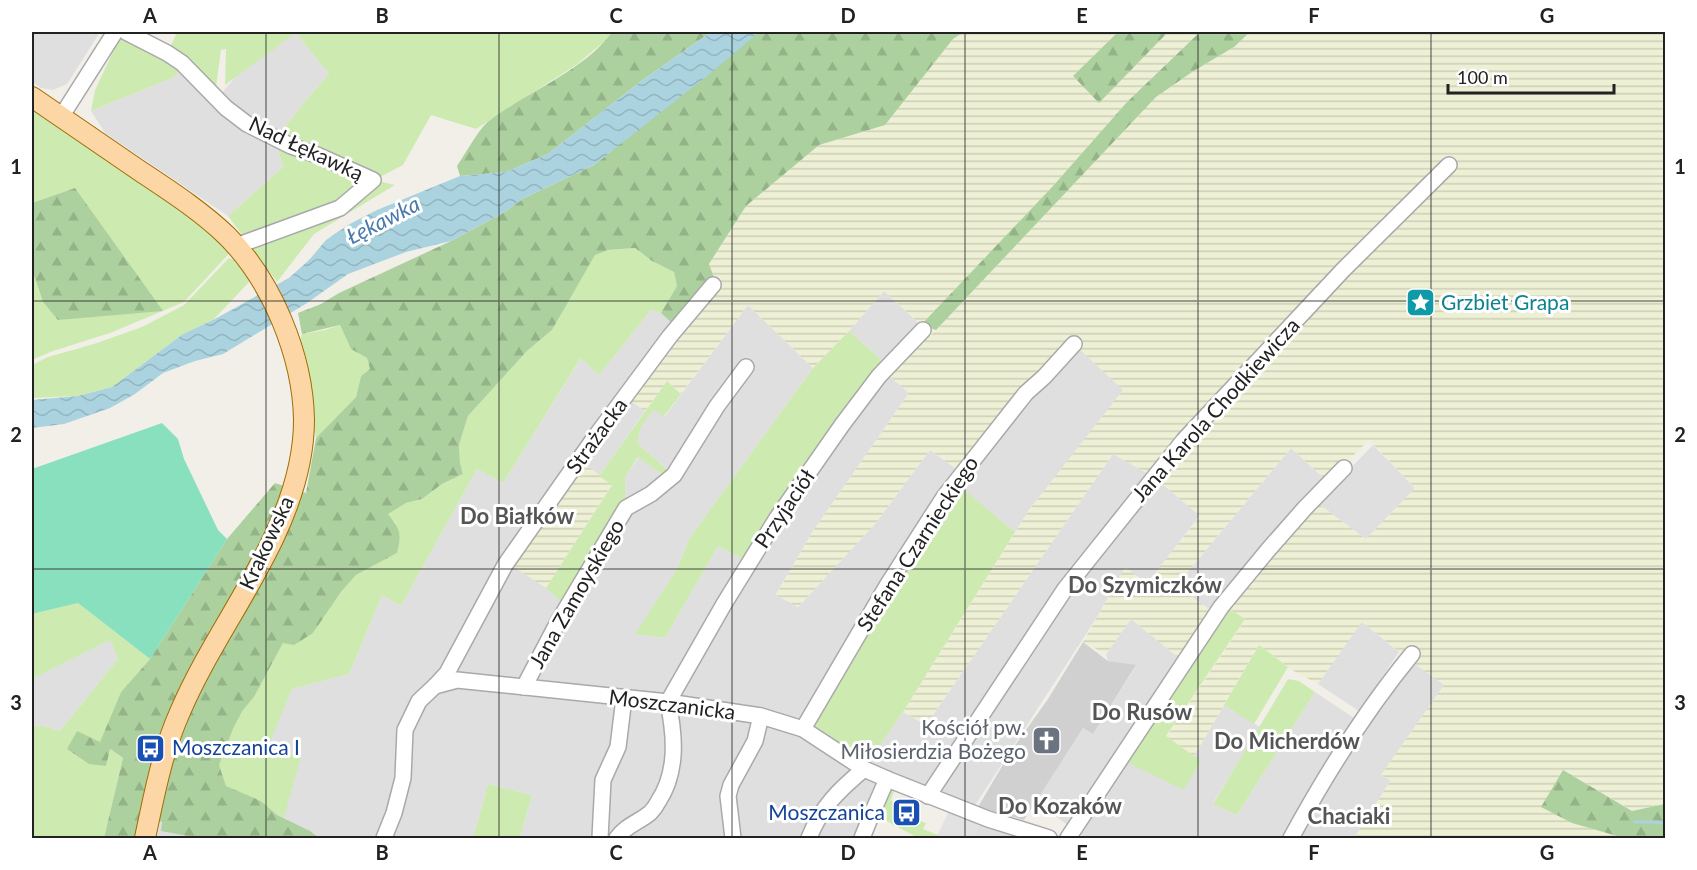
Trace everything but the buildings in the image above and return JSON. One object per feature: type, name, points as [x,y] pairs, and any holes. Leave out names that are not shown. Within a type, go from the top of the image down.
[{"type":"main road","name":"Krakowska","points":[[32,97],[196,210],[240,251],[270,293],[286,329],[302,395],[304,421],[299,463],[289,502],[266,554],[200,670],[179,714],[161,769],[145,838]]},
{"type":"street","points":[[61,117],[115,32]]},
{"type":"street","name":"Nad Łękawką","points":[[126,32],[182,63],[226,108],[247,124],[291,147],[317,155],[373,180],[340,208]]},
{"type":"street","name":"Jana Karola Chodkiewicza","points":[[928,796],[1065,589],[1184,440],[1343,270],[1449,165]]},
{"type":"street","points":[[240,251],[340,208],[357,187],[348,168]]},
{"type":"street","name":"Strażacka","points":[[435,686],[447,673],[512,555],[670,336],[713,285]]},
{"type":"street","name":"Przyjaciół","points":[[668,702],[777,518],[879,376],[923,330]]},
{"type":"street","name":"Stefana Czarnieckiego","points":[[803,729],[888,584],[944,497],[1026,393],[1074,344]]},
{"type":"street","name":"Jana Zamoyskiego","points":[[524,687],[558,622],[626,508],[651,494],[674,475],[717,406],[746,368]]},
{"type":"street","points":[[1068,838],[1221,607],[1275,542],[1344,468]]},
{"type":"street","points":[[1291,838],[1316,794],[1387,684],[1412,654]]},
{"type":"street","name":"Moszczanicka","points":[[435,686],[457,680],[668,702],[761,717],[803,729],[864,769],[887,779],[988,819],[1049,838]]},
{"type":"street","points":[[384,838],[394,813],[403,778],[405,730],[419,701],[435,686]]},
{"type":"street","points":[[600,838],[603,780],[618,747],[624,698]]},
{"type":"street","points":[[617,838],[621,832],[651,812],[664,793],[674,763],[673,729],[668,702]]},
{"type":"street","points":[[733,838],[728,796],[731,785],[755,741],[761,717]]},
{"type":"street","points":[[809,838],[816,821],[839,790],[864,769]]},
{"type":"street","points":[[862,838],[887,779]]},
{"type":"shaded area","points":[[32,32],[100,32],[67,84],[53,90],[41,88],[32,82]]},
{"type":"shaded area","points":[[296,33],[329,74],[275,139],[283,167],[228,216],[105,133],[91,111],[172,78],[183,69],[212,104],[241,71]]},
{"type":"shaded area","points":[[884,291],[921,325],[885,363],[849,331]]},
{"type":"shaded area","points":[[748,305],[813,368],[689,539],[677,569],[636,634],[665,638],[718,546],[747,561],[774,529],[887,374],[909,393],[813,531],[776,594],[798,607],[875,524],[930,450],[962,473],[1074,344],[1124,390],[1029,510],[1015,532],[955,483],[803,729],[876,779],[879,787],[861,838],[520,838],[532,795],[488,784],[473,838],[278,838],[266,749],[292,689],[349,674],[382,595],[401,606],[477,469],[503,483],[582,357],[599,375],[651,310],[661,313],[676,327],[506,562],[546,587],[631,511],[675,476],[637,443],[641,427],[653,410],[665,416]]},
{"type":"shaded area","points":[[625,397],[645,411],[599,476],[580,461]]},
{"type":"shaded area","points":[[1373,445],[1415,488],[1366,539],[1317,503]]},
{"type":"shaded area","points":[[1291,448],[1327,481],[1215,613],[1176,586]]},
{"type":"shaded area","points":[[1113,454],[1154,477],[1200,515],[1147,584],[1125,568],[1097,617],[974,807],[868,763],[903,712],[926,725]]},
{"type":"shaded area","points":[[639,457],[666,477],[626,505],[625,477]]},
{"type":"shaded area","points":[[1131,619],[1184,662],[1121,759],[1201,762],[1194,756],[1224,705],[1260,727],[1213,803],[1237,815],[1315,692],[1366,726],[1413,662],[1445,684],[1381,775],[1391,780],[1354,838],[1086,838],[1035,802],[1083,728],[1093,734],[1136,666],[1108,661],[1106,654]]},
{"type":"shaded area","points":[[1361,621],[1399,652],[1359,711],[1318,684]]},
{"type":"shaded area","points":[[110,640],[118,659],[60,731],[32,725],[32,679]]},
{"type":"shaded area","points":[[1083,642],[1108,661],[1136,665],[1093,734],[1083,728],[1024,820],[978,807],[1011,751],[1048,699]]},
{"type":"shaded area","points":[[949,811],[980,823],[974,838],[936,838]]},
{"type":"shaded area","points":[[149,820],[238,838],[145,838]]},
{"type":"shaded area","points":[[980,823],[1019,838],[974,838]]},
{"type":"green space","points":[[177,32],[612,32],[606,40],[576,65],[476,129],[431,115],[403,165],[374,180],[395,185],[314,234],[277,282],[228,216],[283,167],[275,139],[329,74],[296,33],[225,85],[226,49],[221,50],[216,87],[211,89],[169,50]]},
{"type":"green space","points":[[612,32],[711,32],[644,79],[548,154],[506,172],[460,176],[457,166],[485,124],[587,58]]},
{"type":"green space","points":[[758,32],[964,32],[953,39],[885,125],[819,145],[746,206],[709,264],[715,280],[676,327],[661,313],[677,286],[674,272],[652,261],[635,248],[608,250],[595,255],[552,330],[527,351],[468,416],[459,445],[463,474],[442,484],[422,499],[406,503],[388,514],[399,532],[397,553],[356,575],[341,592],[313,633],[294,645],[283,643],[254,697],[243,710],[233,729],[219,765],[226,786],[261,801],[277,815],[310,831],[319,838],[198,838],[161,831],[162,822],[149,820],[145,838],[104,838],[123,758],[110,749],[106,766],[89,764],[67,749],[77,731],[100,742],[121,692],[150,659],[227,539],[275,483],[306,493],[316,438],[356,397],[361,376],[370,369],[367,358],[351,349],[340,325],[302,334],[298,313],[451,241],[503,213],[524,198],[594,165]]},
{"type":"green space","points":[[964,32],[1118,32],[1073,76],[1099,102],[1168,32],[1200,32],[1127,102],[1053,186],[921,325],[884,291],[813,368],[748,305],[681,394],[667,381],[645,411],[625,397],[715,280],[709,264],[746,206],[819,145],[885,125],[953,39]]},
{"type":"green space","points":[[1118,32],[1168,32],[1099,103],[1073,76]]},
{"type":"green space","points":[[1200,32],[1250,32],[1234,47],[1156,97],[936,330],[921,325],[1053,186],[1127,102]]},
{"type":"green space","points":[[1250,32],[1665,32],[1665,804],[1633,811],[1563,770],[1572,823],[1624,838],[1354,838],[1391,780],[1381,775],[1444,685],[1362,622],[1318,684],[1292,670],[1259,645],[1194,756],[1166,737],[1245,620],[1225,606],[1317,503],[1366,539],[1415,488],[1369,440],[1327,481],[1291,448],[1176,586],[1215,613],[1184,662],[1131,619],[1106,654],[1083,642],[1125,567],[1147,583],[1200,516],[1154,477],[1113,454],[926,725],[903,712],[1029,510],[1123,390],[1074,344],[962,473],[930,450],[875,524],[798,607],[776,595],[813,531],[909,393],[887,374],[936,330],[1156,97],[1234,47]]},
{"type":"green space","points":[[120,37],[137,42],[183,69],[172,78],[91,111],[95,90]]},
{"type":"green space","points":[[32,107],[106,158],[113,166],[120,167],[236,246],[184,302],[110,333],[32,360],[32,276],[35,278],[43,302],[75,188],[32,203]]},
{"type":"green space","points":[[75,188],[163,311],[58,320],[43,302],[32,275],[32,203]]},
{"type":"green space","points":[[635,248],[652,261],[674,272],[677,286],[661,313],[651,310],[599,375],[581,358],[503,483],[477,469],[401,606],[382,595],[349,674],[292,689],[267,749],[301,757],[284,818],[261,801],[225,786],[218,765],[243,710],[254,697],[283,643],[313,633],[341,592],[356,575],[397,553],[396,523],[387,514],[406,503],[422,499],[442,484],[463,474],[459,445],[468,416],[527,351],[552,330],[595,254],[608,250]]},
{"type":"green space","points":[[229,258],[238,261],[253,278],[213,320],[183,334],[112,387],[78,396],[32,398],[32,365],[48,357],[142,327],[184,305]]},
{"type":"green space","points":[[340,325],[351,349],[367,358],[370,369],[361,376],[356,397],[316,438],[299,343],[302,334]]},
{"type":"green space","points":[[849,331],[885,363],[747,561],[718,546],[665,638],[635,634],[677,569],[689,539],[813,368]]},
{"type":"green space","points":[[667,381],[681,394],[664,416],[653,410],[641,427],[637,443],[670,472],[666,477],[638,457],[625,477],[626,505],[567,607],[546,588],[612,485],[599,476]]},
{"type":"green space","points":[[162,423],[178,439],[184,459],[218,530],[227,539],[150,659],[78,603],[32,614],[32,469]]},
{"type":"green space","points":[[580,461],[612,484],[546,588],[511,565]]},
{"type":"green space","points":[[957,484],[1015,532],[903,712],[868,763],[814,726],[812,722]]},
{"type":"green space","points":[[78,603],[150,659],[121,692],[100,743],[123,758],[104,838],[32,838],[32,725],[60,731],[118,659],[110,640],[32,679],[32,614]]},
{"type":"green space","points":[[1225,606],[1245,619],[1166,736],[1201,761],[1184,790],[1120,759]]},
{"type":"green space","points":[[1259,645],[1288,667],[1254,724],[1224,705]]},
{"type":"green space","points":[[1288,679],[1299,681],[1315,692],[1237,815],[1213,804]]},
{"type":"green space","points":[[1563,770],[1632,811],[1665,804],[1665,838],[1624,838],[1572,823],[1541,807]]},
{"type":"green space","points":[[488,784],[532,795],[520,838],[473,838]]},
{"type":"green space","points":[[891,788],[895,789],[891,799],[897,809],[926,823],[923,829],[938,835],[936,838],[918,838],[881,818],[879,814]]},
{"type":"water","name":"Łękawka","points":[[711,32],[759,32],[594,165],[524,198],[503,213],[451,241],[406,252],[348,274],[307,303],[223,354],[163,373],[135,394],[110,408],[64,424],[32,428],[32,400],[78,396],[112,387],[183,334],[289,278],[326,240],[377,210],[460,176],[506,172],[548,154],[644,79]]},
{"type":"waterway","points":[[1635,822],[1666,824]]},
{"type":"place","name":"Grzbiet Grapa","points":[[1420,303]]},
{"type":"place","name":"Kościół pw. Miłosierdzia Bożego","points":[[1047,740]]},
{"type":"place","name":"Moszczanica I","points":[[151,748]]},
{"type":"place","name":"Moszczanica","points":[[906,813]]},
{"type":"district","name":"Do Białków","points":[[517,516]]},
{"type":"district","name":"Do Szymiczków","points":[[1145,585]]},
{"type":"district","name":"Do Rusów","points":[[1142,712]]},
{"type":"district","name":"Do Micherdów","points":[[1287,741]]},
{"type":"district","name":"Do Kozaków","points":[[1060,806]]},
{"type":"district","name":"Chaciaki","points":[[1349,816]]}]
